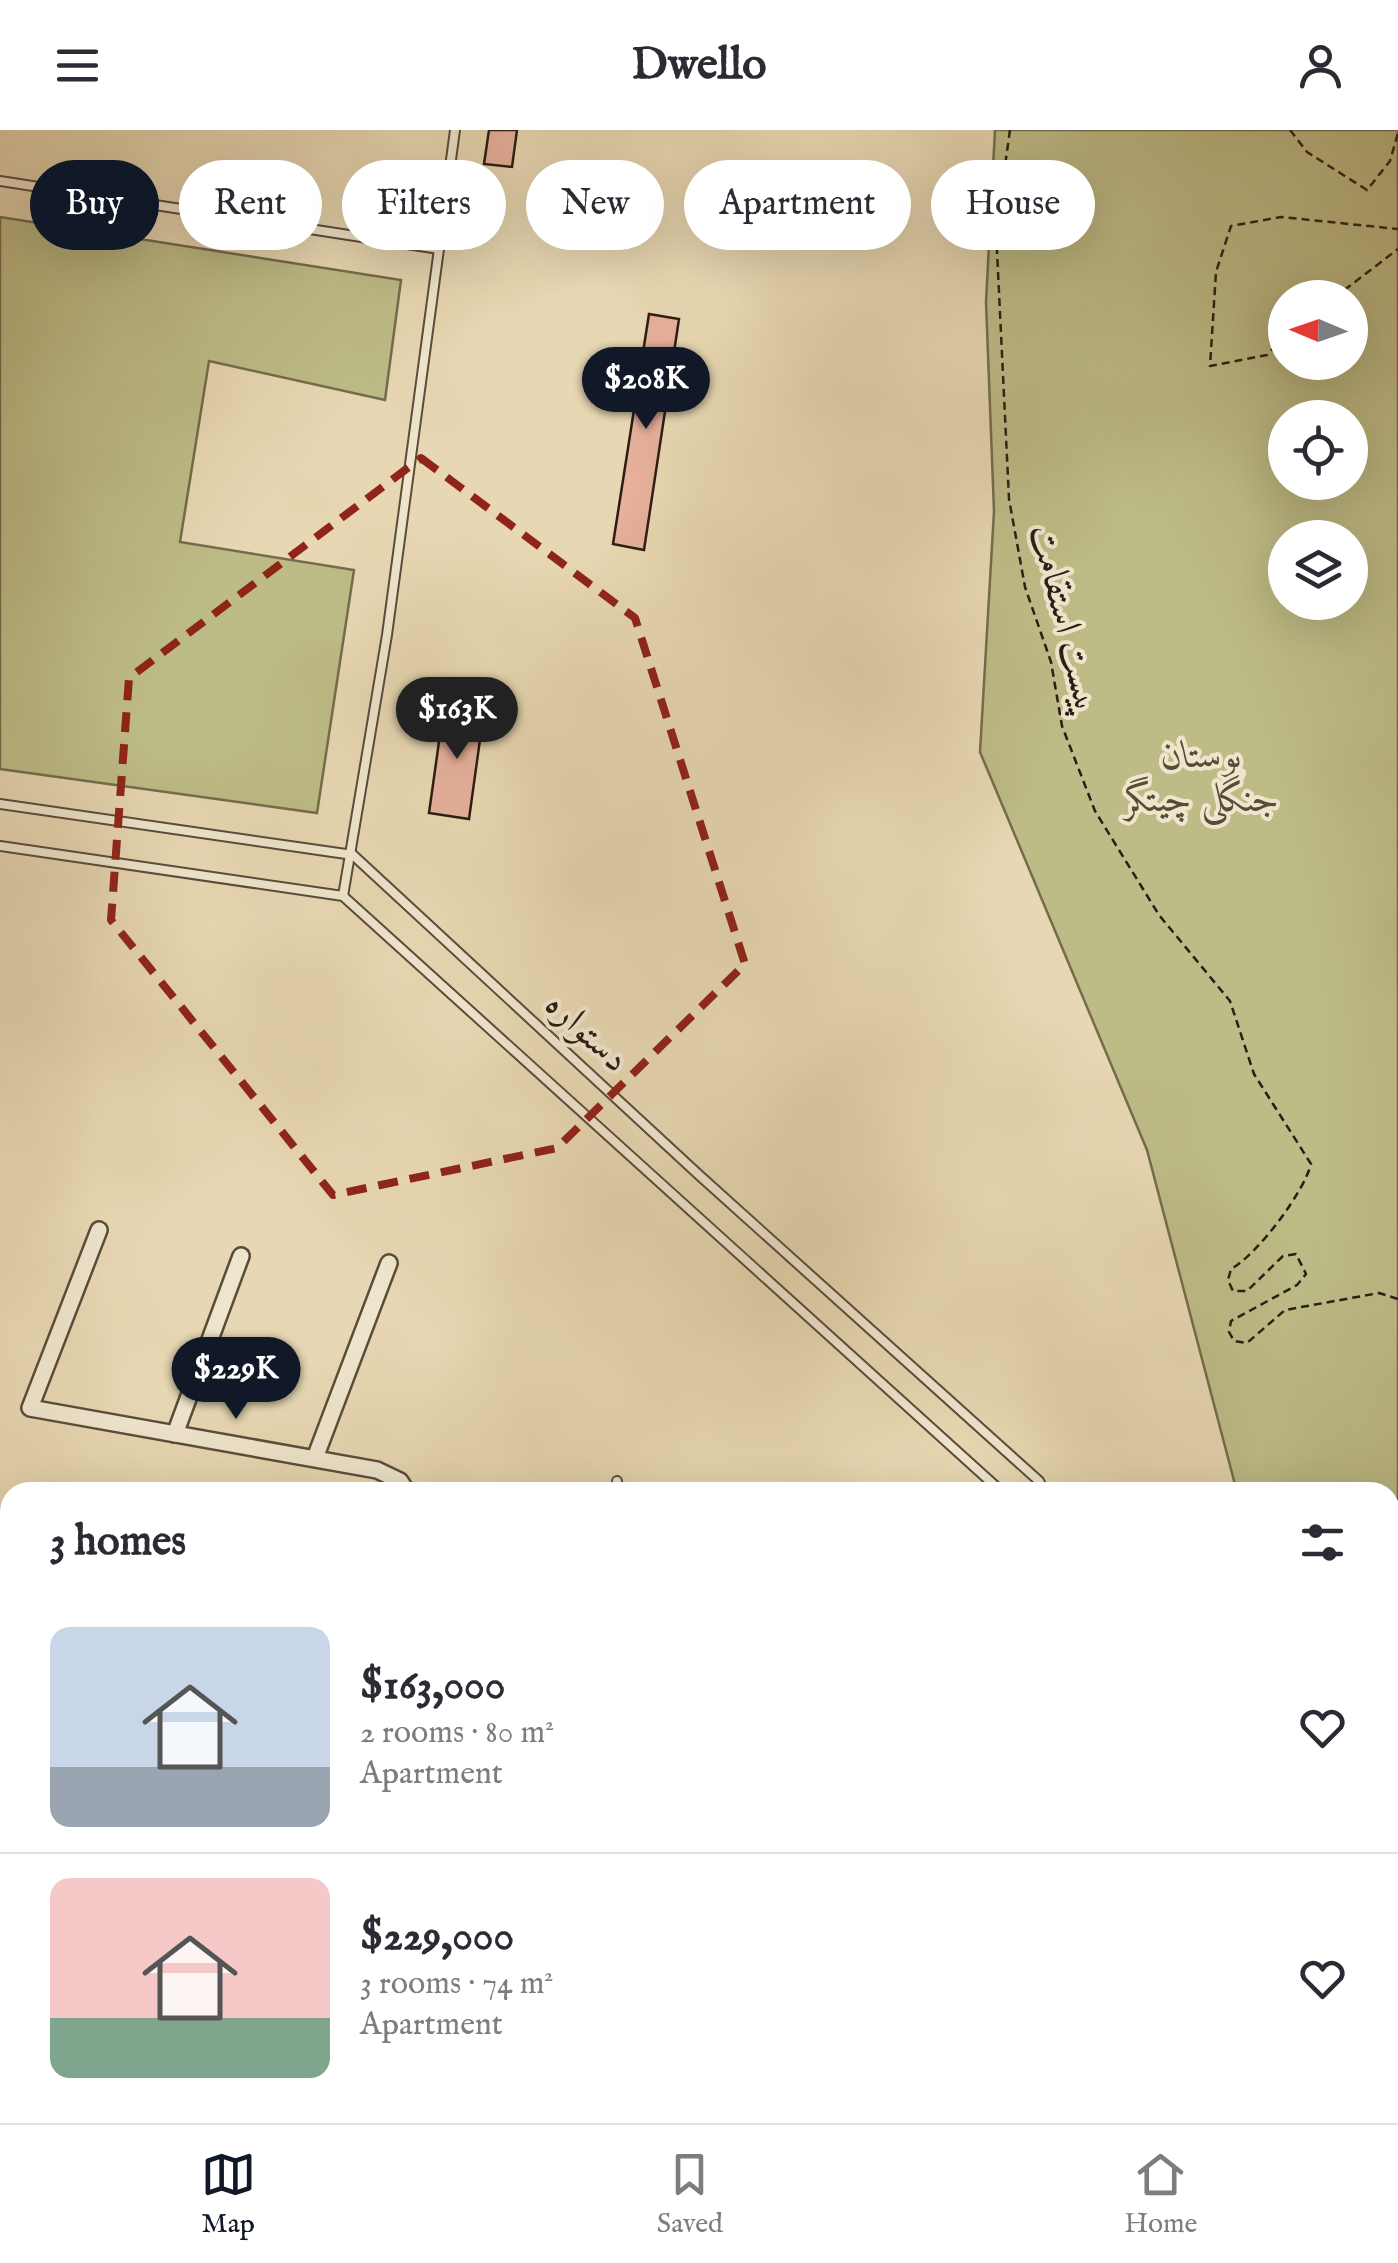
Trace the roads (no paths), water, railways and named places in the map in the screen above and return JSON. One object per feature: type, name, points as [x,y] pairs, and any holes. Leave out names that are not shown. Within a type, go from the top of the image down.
[{"type":"street","points":[[100,1230],[30,1408],[377,1470],[401,1482]]},
{"type":"street","points":[[175,1434],[241,1256]]},
{"type":"street","points":[[315,1458],[389,1263]]},
{"type":"lane","points":[[451,160],[455,130]]},
{"type":"lane","points":[[0,181],[342,234]]},
{"type":"lane","points":[[343,896],[353,855],[439,250]]},
{"type":"lane","points":[[0,804],[353,855]]},
{"type":"lane","points":[[0,846],[343,896],[991,1482]]},
{"type":"lane","name":"دستواره","points":[[353,855],[699,1176],[1039,1482]]},
{"type":"park label","name":"بوستان جنگلی چیتگر","points":[[1202,779]]}]
